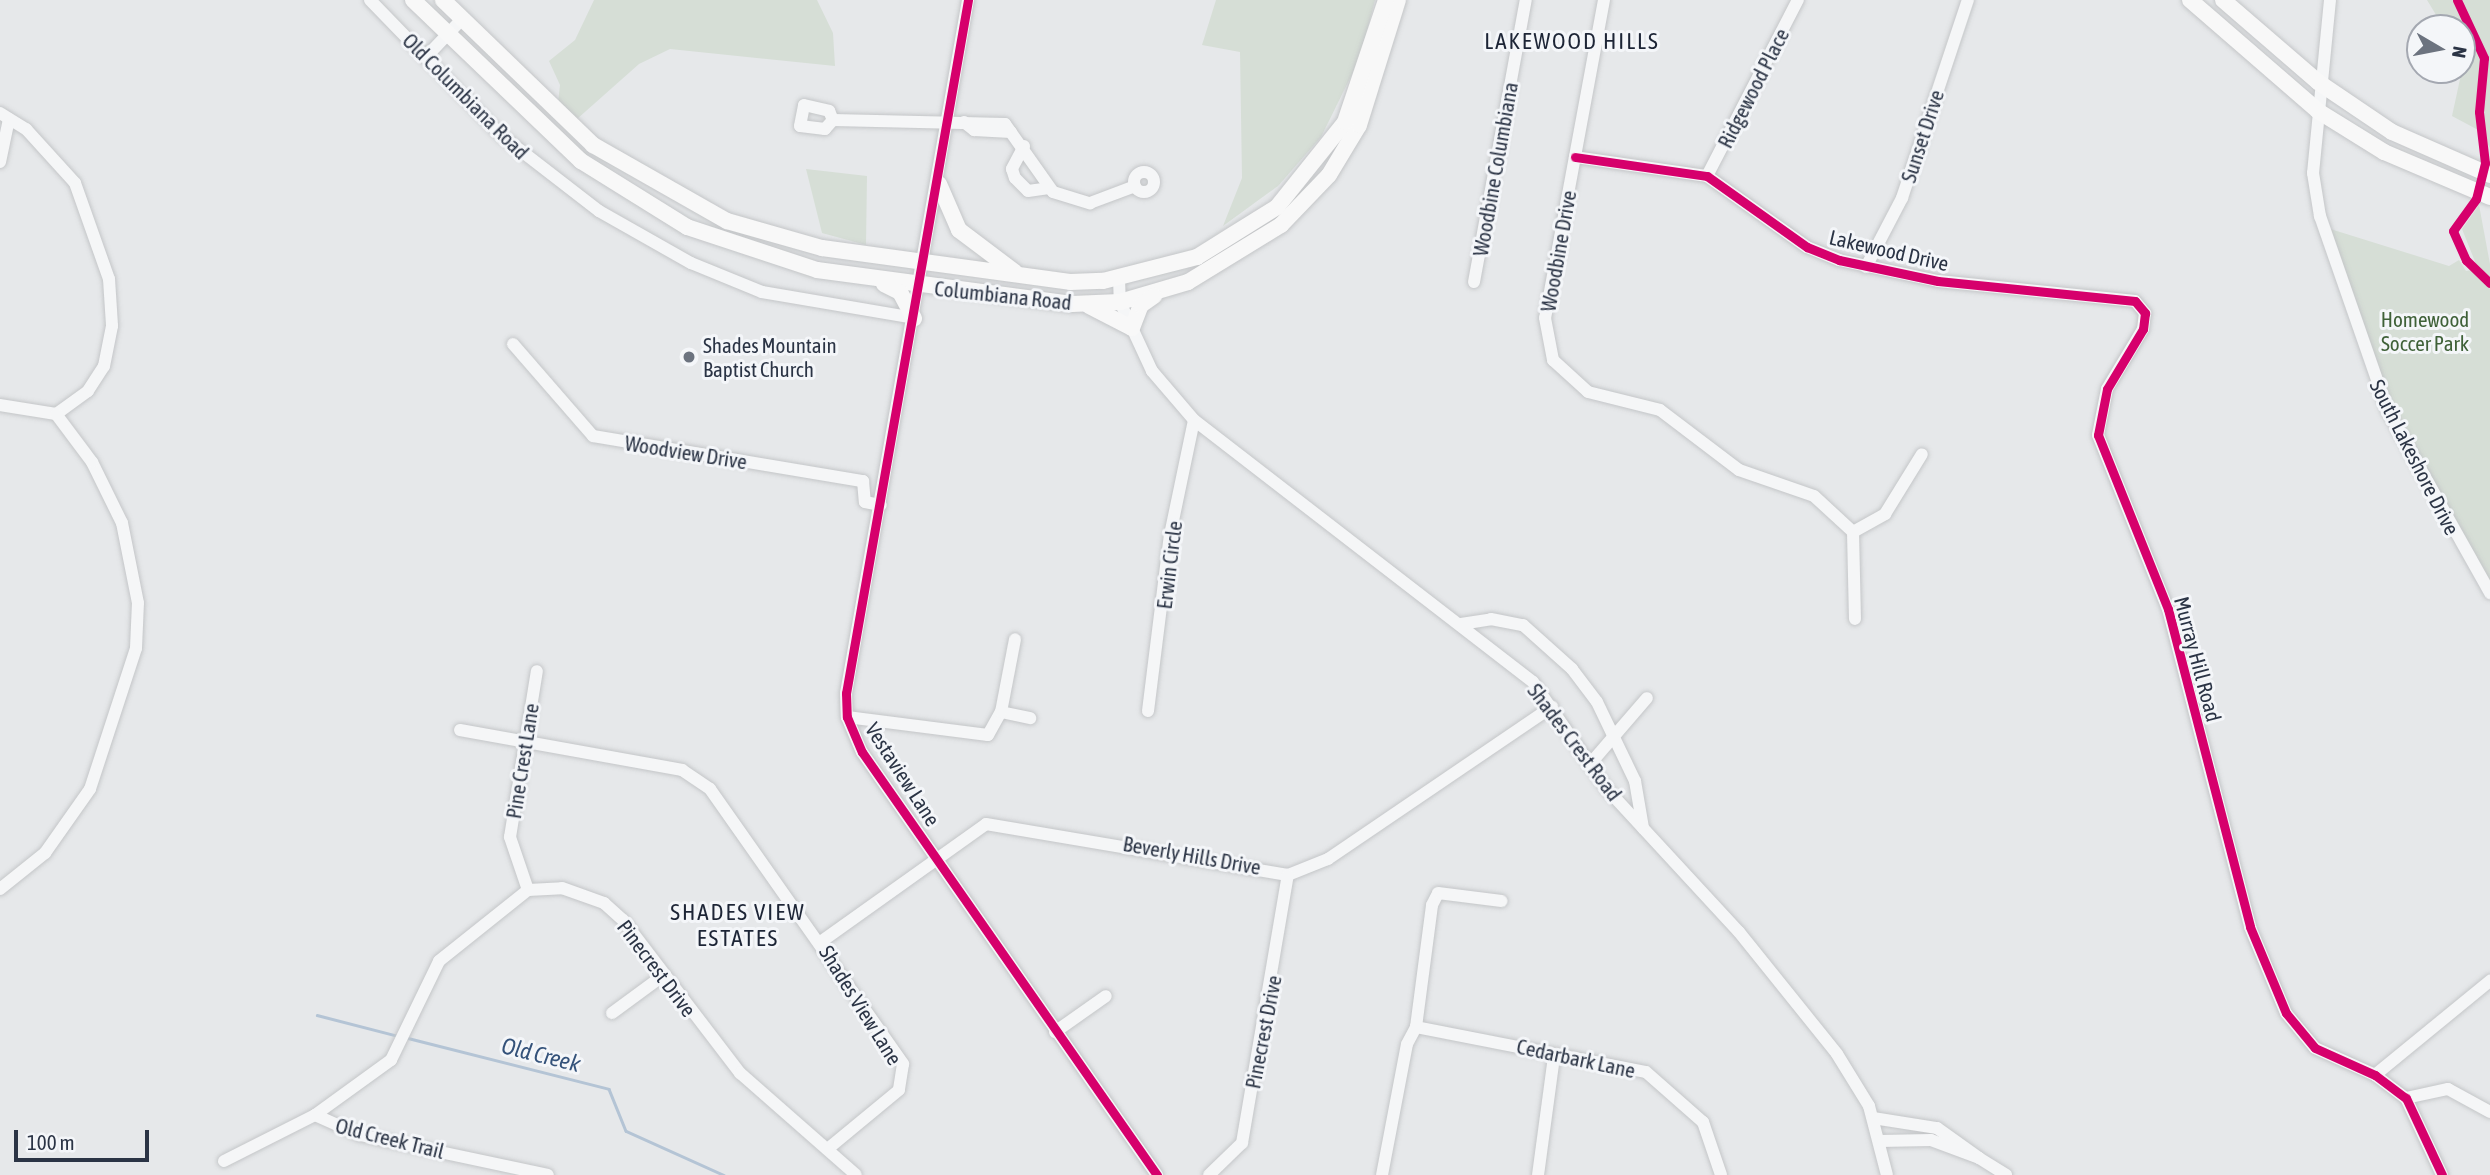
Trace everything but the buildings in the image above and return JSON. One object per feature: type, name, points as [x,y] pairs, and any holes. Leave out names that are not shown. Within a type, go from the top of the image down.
[{"type":"main road","name":"Columbiana Road","points":[[414,0],[581,160],[653,210],[748,251],[817,270],[920,286],[1083,304],[1120,302],[1158,293],[1236,258],[1281,225],[1329,175],[1375,86],[1398,0]]},
{"type":"main road","name":"Columbiana Road","points":[[443,0],[593,145],[664,190],[727,221],[821,248],[925,264],[1024,277],[1119,278],[1197,257],[1277,207],[1345,122],[1386,0]]},
{"type":"main road","points":[[2190,0],[2318,111],[2384,152],[2490,197]]},
{"type":"main road","points":[[2223,0],[2318,82],[2392,132],[2490,175]]},
{"type":"main road","points":[[939,184],[946,213],[965,236],[1024,277]]},
{"type":"main road","points":[[653,210],[664,190]]},
{"type":"main road","points":[[817,270],[821,248]]},
{"type":"main road","points":[[876,279],[900,292],[914,318]]},
{"type":"main road","points":[[1083,304],[1132,328],[1141,305],[1158,293]]},
{"type":"street","name":"Old Columbiana Road","points":[[370,0],[533,162],[599,211],[691,263],[762,292],[914,318]]},
{"type":"street","points":[[920,286],[968,0]]},
{"type":"street","name":"Woodbine Columbiana","points":[[1474,282],[1527,0]]},
{"type":"street","name":"Woodbine Drive","points":[[1604,0],[1545,318],[1553,360],[1588,392],[1660,410],[1739,470],[1814,496],[1853,532]]},
{"type":"street","name":"Ridgewood Place","points":[[1707,176],[1798,0]]},
{"type":"street","name":"Sunset Drive","points":[[1866,267],[1902,198],[1968,0]]},
{"type":"street","name":"South Lakeshore Drive","points":[[2330,0],[2318,82],[2313,173],[2320,216],[2364,354],[2441,515],[2490,593]]},
{"type":"street","points":[[426,57],[462,19]]},
{"type":"street","points":[[0,162],[5,116]]},
{"type":"street","points":[[5,116],[43,145],[75,183],[109,279],[112,326],[104,366],[88,391],[56,414]]},
{"type":"street","points":[[833,120],[880,125],[948,120],[1005,124],[1024,146],[1049,188]]},
{"type":"street","points":[[1024,146],[1012,169],[1015,178],[1028,191],[1049,188],[1090,203],[1135,186]]},
{"type":"street","name":"Lakewood Drive","points":[[1575,157],[1707,176],[1807,247],[1866,267],[2051,292]]},
{"type":"street","name":"Shades Crest Road","points":[[1119,278],[1120,302],[1152,371],[1194,420],[1533,682],[1590,764],[1643,828],[1739,932],[1837,1054],[1873,1118],[1887,1175]]},
{"type":"street","name":"Vestaview Lane","points":[[920,286],[847,717],[862,752],[1157,1175]]},
{"type":"street","name":"Murray Hill Road","points":[[2051,292],[2135,301],[2145,313],[2143,329],[2104,397],[2098,435],[2168,609],[2268,978],[2315,1048],[2375,1075]]},
{"type":"street","name":"Woodview Drive","points":[[513,344],[593,436],[863,481],[864,502],[881,505]]},
{"type":"street","points":[[0,405],[56,414],[92,463],[122,523],[138,603],[136,648],[90,789],[45,853],[0,889]]},
{"type":"street","name":"Erwin Circle","points":[[1148,710],[1170,535],[1194,420]]},
{"type":"street","points":[[1855,619],[1853,532],[1885,514],[1922,454]]},
{"type":"street","points":[[1461,624],[1491,619],[1522,625],[1586,685],[1635,781],[1643,828]]},
{"type":"street","points":[[847,717],[988,735],[1001,712],[1015,639]]},
{"type":"street","name":"Pine Crest Lane","points":[[528,890],[510,837],[523,741],[537,671]]},
{"type":"street","points":[[1590,764],[1647,698]]},
{"type":"street","name":"Beverly Hills Drive","points":[[822,941],[986,824],[1006,823],[1288,875],[1328,859],[1552,707]]},
{"type":"street","points":[[1001,712],[1030,718]]},
{"type":"street","name":"Shades View Lane","points":[[460,730],[695,776],[822,941],[902,1064],[903,1079],[892,1097],[830,1147]]},
{"type":"street","name":"Pinecrest Drive","points":[[1209,1175],[1242,1143],[1288,875]]},
{"type":"street","name":"Pinecrest Drive","points":[[528,890],[562,888],[604,903],[740,1073],[816,1143],[830,1147],[856,1175]]},
{"type":"street","points":[[224,1161],[315,1115],[391,1060],[439,961],[528,890]]},
{"type":"street","points":[[1382,1175],[1407,1044],[1416,1027],[1438,893],[1501,901]]},
{"type":"street","points":[[612,1013],[662,977]]},
{"type":"street","points":[[2442,1175],[2406,1098],[2375,1075],[2490,981]]},
{"type":"street","points":[[1055,1032],[1106,996]]},
{"type":"street","name":"Cedarbark Lane","points":[[1416,1027],[1646,1072],[1688,1102],[1703,1122],[1721,1175]]},
{"type":"street","points":[[1538,1175],[1554,1056]]},
{"type":"street","points":[[2406,1098],[2448,1089],[2490,1112]]},
{"type":"street","name":"Old Creek Trail","points":[[315,1115],[360,1135],[548,1175]]},
{"type":"street","points":[[1873,1118],[1937,1128],[2006,1175]]},
{"type":"street","points":[[1880,1140],[1931,1139],[1979,1158]]},
{"type":"green space","points":[[594,0],[817,0],[833,33],[835,66],[670,49],[639,64],[577,119],[558,103],[560,85],[549,61],[575,40]]},
{"type":"green space","points":[[1216,0],[1375,0],[1360,58],[1321,137],[1278,186],[1223,226],[1242,178],[1240,52],[1202,45]]},
{"type":"green space","points":[[2427,0],[2490,0],[2490,148],[2480,131],[2452,116],[2459,84],[2476,84],[2476,14],[2436,14]]},
{"type":"green space","points":[[806,169],[867,176],[866,245],[822,233]]},
{"type":"green space","name":"Homewood Soccer Park","points":[[2479,205],[2490,264],[2490,592],[2393,422],[2324,227],[2449,266],[2459,260],[2466,271],[2478,269],[2462,229]]},
{"type":"waterway","name":"Old Creek","points":[[317,1015],[398,1036]]},
{"type":"waterway","name":"Old Creek","points":[[408,1038],[609,1089],[626,1131],[724,1175]]},
{"type":"cycle path","points":[[968,0],[846,693],[847,717],[862,752],[1157,1175]]},
{"type":"cycle path","points":[[2457,0],[2484,58],[2479,112],[2485,163],[2476,199],[2453,231],[2466,260],[2490,283]]},
{"type":"cycle path","points":[[1575,157],[1707,176],[1807,247],[1839,260],[1938,281],[2135,301],[2145,313],[2143,329],[2107,389],[2098,435],[2168,609],[2250,927],[2286,1013],[2315,1048],[2375,1075],[2406,1098],[2442,1175]]},
{"type":"place","name":"Shades Mountain Baptist Church","points":[[689,357]]},
{"type":"district","name":"LAKEWOOD HILLS","points":[[1572,41]]},
{"type":"district","name":"SHADES VIEW ESTATES","points":[[738,925]]}]
